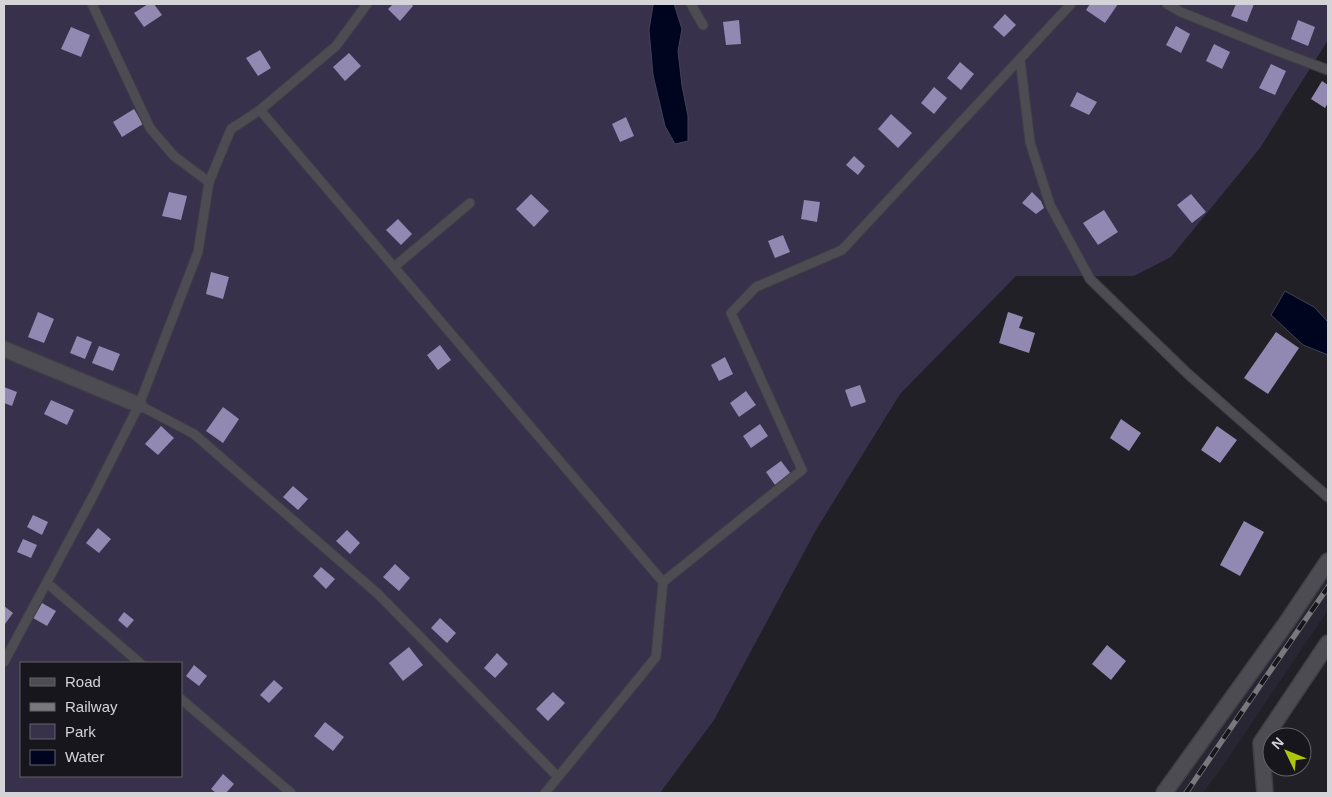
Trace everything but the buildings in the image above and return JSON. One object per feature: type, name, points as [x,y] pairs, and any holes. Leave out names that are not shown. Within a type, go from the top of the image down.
[{"type":"street","points":[[4,349],[139,405]]},
{"type":"street","points":[[1164,793],[1287,622],[1328,561]]},
{"type":"street","points":[[1265,793],[1261,743],[1328,643]]},
{"type":"lane","points":[[92,4],[150,128],[174,156],[209,182]]},
{"type":"lane","points":[[4,662],[93,496],[139,405],[198,252],[209,182],[231,129],[260,110],[336,46],[367,4]]},
{"type":"lane","points":[[691,4],[703,24]]},
{"type":"lane","points":[[545,793],[656,657],[663,582],[802,470],[731,313],[756,287],[842,250],[1071,4]]},
{"type":"lane","points":[[1167,4],[1266,47],[1328,70]]},
{"type":"lane","points":[[1020,59],[1030,142],[1050,205],[1090,279],[1188,374],[1328,497]]},
{"type":"lane","points":[[260,110],[663,582]]},
{"type":"lane","points":[[394,267],[470,203]]},
{"type":"lane","points":[[139,405],[194,434],[378,594],[558,777]]},
{"type":"lane","points":[[47,583],[139,662]]},
{"type":"lane","points":[[182,700],[291,793]]},
{"type":"shaded area","points":[[1328,570],[1328,610],[1225,763],[1203,793],[1170,793]]},
{"type":"green space","points":[[4,4],[1328,4],[1328,40],[1260,148],[1171,257],[1134,276],[1016,276],[900,394],[816,530],[714,720],[660,793],[4,793]]},
{"type":"water","points":[[674,4],[682,29],[678,51],[688,116],[688,141],[675,144],[665,126],[653,75],[649,30],[653,5]]},
{"type":"water","points":[[1285,291],[1314,307],[1328,322],[1328,355],[1303,345],[1271,315]]},
{"type":"railway","points":[[1186,793],[1328,587]]}]
